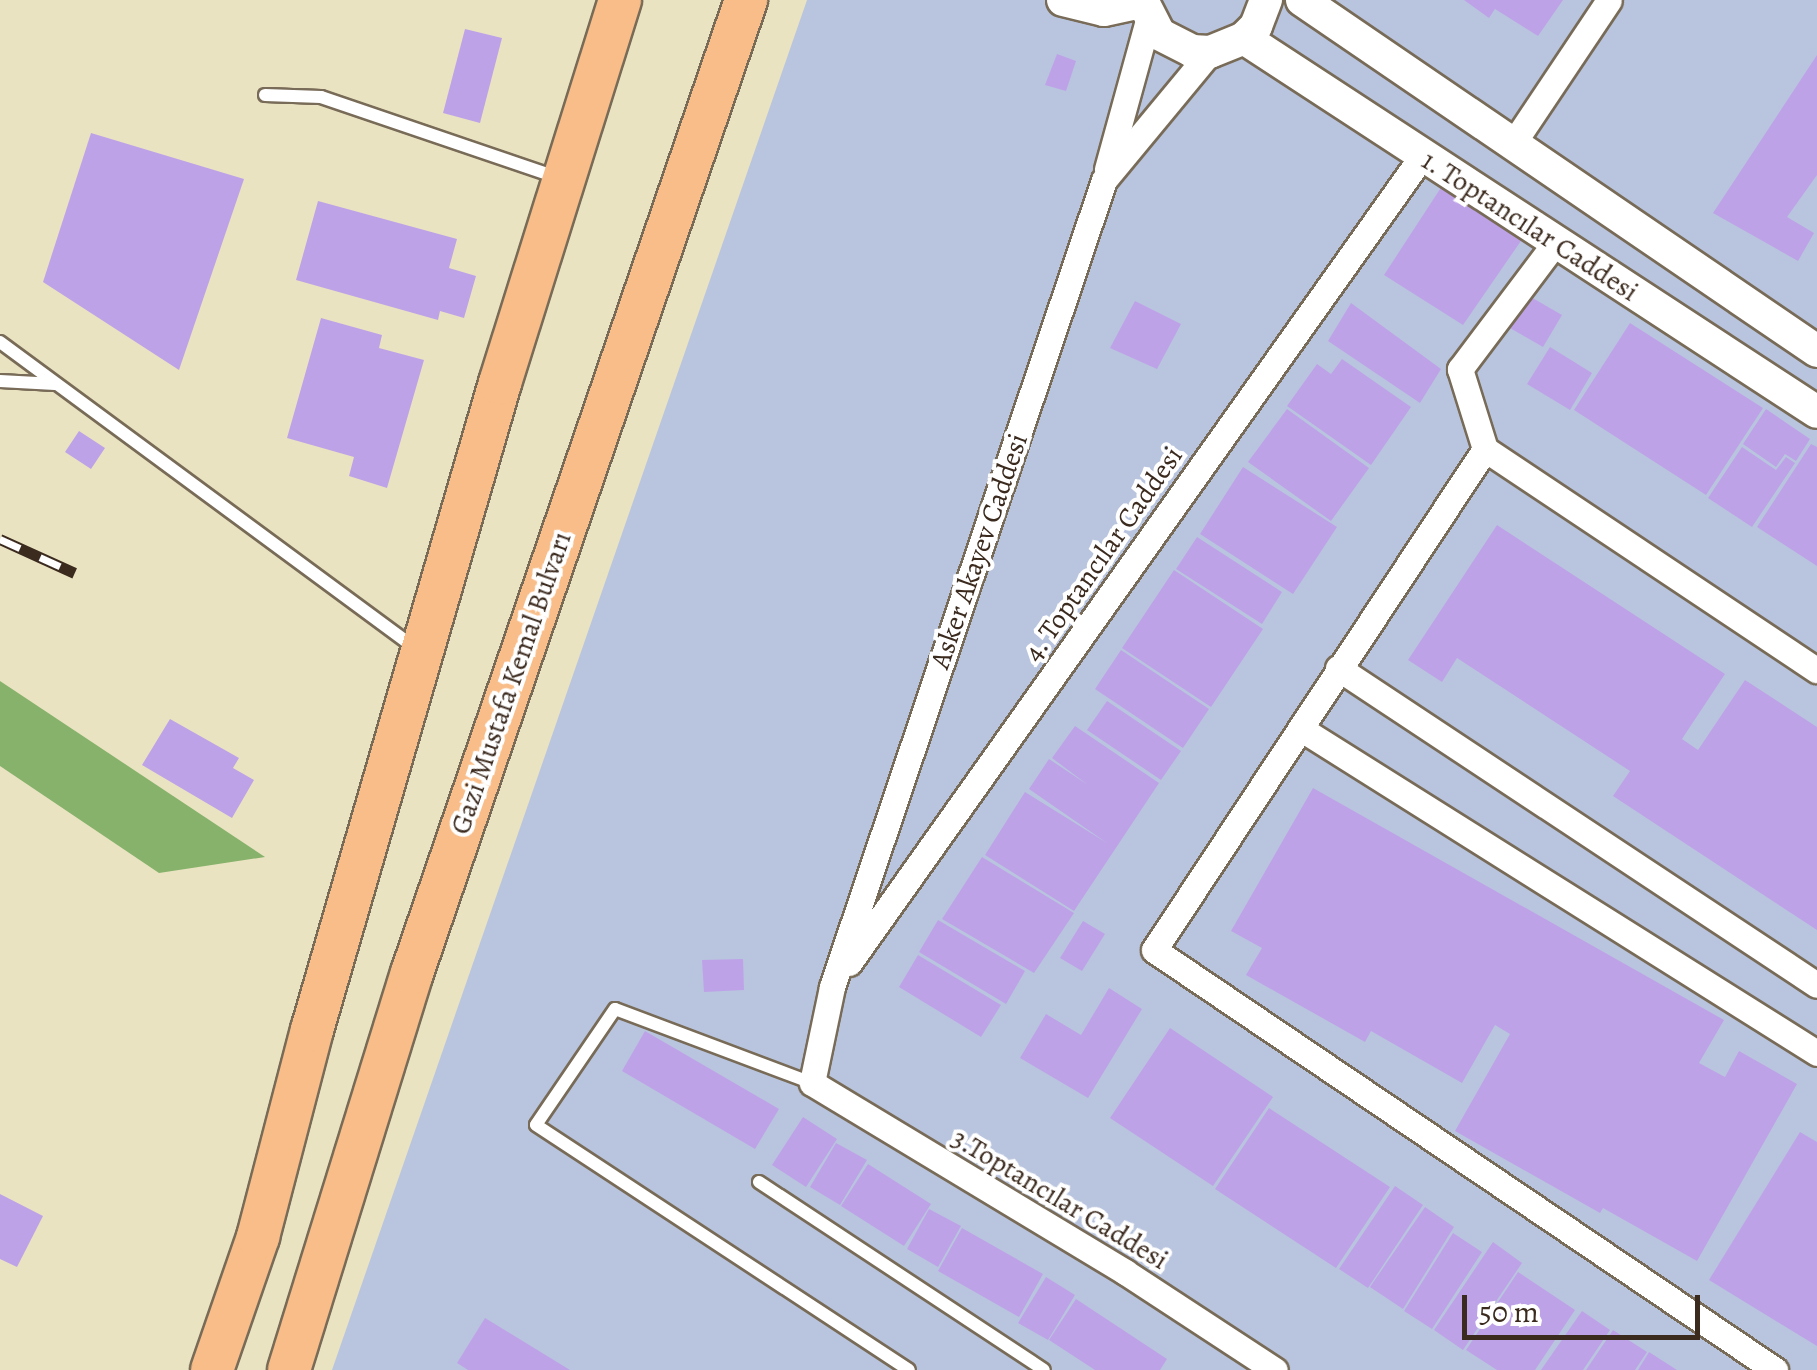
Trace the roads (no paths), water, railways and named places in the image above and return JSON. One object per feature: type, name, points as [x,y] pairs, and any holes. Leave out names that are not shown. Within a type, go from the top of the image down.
[{"type":"highway","points":[[212,1370],[258,1237],[312,1030],[422,653],[620,0]]},
{"type":"highway","name":"Gazi Mustafa Kemal Bulvarı","points":[[288,1370],[412,973],[750,9]]},
{"type":"street","points":[[1063,0],[1104,10],[1144,7]]},
{"type":"street","points":[[1244,38],[1256,26],[1266,0]]},
{"type":"street","name":"1. Toptancılar Caddesi","points":[[1302,0],[1817,351]]},
{"type":"street","points":[[1512,146],[1609,0]]},
{"type":"street","points":[[1144,7],[1174,44],[1210,52]]},
{"type":"street","points":[[1104,180],[1144,7]]},
{"type":"street","name":"Asker Akayev Caddesi","points":[[812,1083],[832,987],[1104,180],[1210,52],[1244,38]]},
{"type":"street","name":"1. Toptancılar Caddesi","points":[[1244,38],[1817,412]]},
{"type":"street","name":"4. Toptancılar Caddesi","points":[[832,987],[1422,156]]},
{"type":"street","points":[[1555,242],[1460,370],[1485,449],[1817,670]]},
{"type":"street","points":[[1485,449],[1338,668],[1303,730],[1154,950],[1775,1370]]},
{"type":"street","points":[[1338,668],[1817,985]]},
{"type":"street","points":[[1303,730],[1817,1053]]},
{"type":"street","name":"3.Toptancılar Caddesi","points":[[812,1083],[1126,1272],[1275,1370]]},
{"type":"lane","points":[[265,95],[321,97],[563,180]]},
{"type":"lane","points":[[0,342],[422,653]]},
{"type":"lane","points":[[0,381],[58,384]]},
{"type":"lane","points":[[812,1083],[615,1009],[536,1125],[909,1370]]},
{"type":"lane","points":[[759,1182],[1044,1370]]},
{"type":"railway","points":[[0,539],[75,573]]}]
